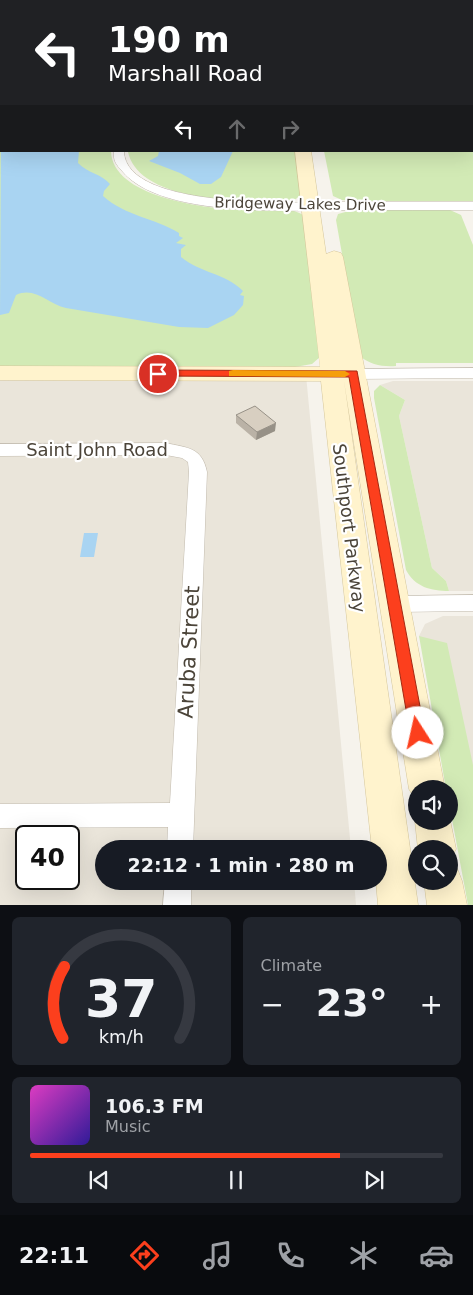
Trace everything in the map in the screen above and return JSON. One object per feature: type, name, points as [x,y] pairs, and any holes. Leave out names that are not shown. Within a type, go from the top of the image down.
[{"type":"street","name":"Bridgeway Lakes Drive","points":[[119,152],[119,160],[135,179],[172,195],[230,205],[470,206]]},
{"type":"street","name":"Southport Parkway","points":[[303,152],[318,206],[343,374],[396,604],[425,780]]},
{"type":"street","name":"Southport Parkway","points":[[317,152],[318,206]]},
{"type":"street","points":[[470,206],[473,221]]},
{"type":"street","points":[[0,373],[473,374]]},
{"type":"street","name":"Southport Parkway","points":[[343,374],[333,398],[398,905]]},
{"type":"street","name":"Saint John Road","points":[[0,450],[166,449],[193,456]]},
{"type":"street","name":"Aruba Street","points":[[180,840],[198,472],[193,456]]},
{"type":"street","points":[[396,604],[473,603]]},
{"type":"street","points":[[0,816],[181,815]]},
{"type":"street","points":[[177,905],[178,890]]},
{"type":"street","points":[[444,890],[447,905]]},
{"type":"shaded area","points":[[306,375],[350,840],[95,840],[95,890],[355,890],[356,905],[0,905],[0,379]]},
{"type":"shaded area","points":[[393,381],[473,381],[473,591],[449,591],[446,581],[432,568],[399,416],[405,400],[380,385]]},
{"type":"shaded area","points":[[443,616],[473,616],[473,766],[419,636],[425,624]]},
{"type":"green space","points":[[0,152],[111,152],[115,167],[126,179],[162,197],[183,203],[223,209],[280,209],[303,215],[320,357],[312,364],[295,367],[0,366]]},
{"type":"green space","points":[[128,152],[297,152],[301,195],[288,202],[205,198],[164,187],[148,179],[135,167]]},
{"type":"green space","points":[[324,152],[473,152],[473,201],[353,201],[342,200],[333,196]]},
{"type":"green space","points":[[353,210],[450,210],[461,215],[473,245],[473,363],[396,363],[396,366],[386,366],[377,365],[360,356],[336,220],[338,214]]},
{"type":"green space","points":[[380,385],[405,400],[399,416],[432,568],[446,581],[449,591],[424,587],[414,580],[406,570],[374,398],[374,391]]},
{"type":"green space","points":[[419,636],[447,643],[473,765],[473,905],[468,905],[458,851],[458,840],[456,840],[454,830],[458,830],[458,780],[444,780]]},
{"type":"water","points":[[1,152],[79,152],[78,163],[110,184],[104,191],[103,196],[130,213],[179,233],[179,236],[183,238],[176,243],[186,245],[181,249],[181,257],[196,267],[228,280],[243,291],[240,295],[244,296],[243,305],[234,315],[208,328],[179,327],[66,308],[29,293],[16,295],[9,313],[0,315]]},
{"type":"water","points":[[159,152],[233,152],[221,177],[211,184],[200,184],[180,173],[149,161],[158,156]]},
{"type":"water","points":[[84,533],[98,533],[94,557],[80,557]]},
{"type":"building","points":[[255,406],[276,423],[257,432],[236,415]]},
{"type":"slow traffic","points":[[233,374],[345,374]]},
{"type":"route","points":[[158,374],[353,374],[418,733]]}]
